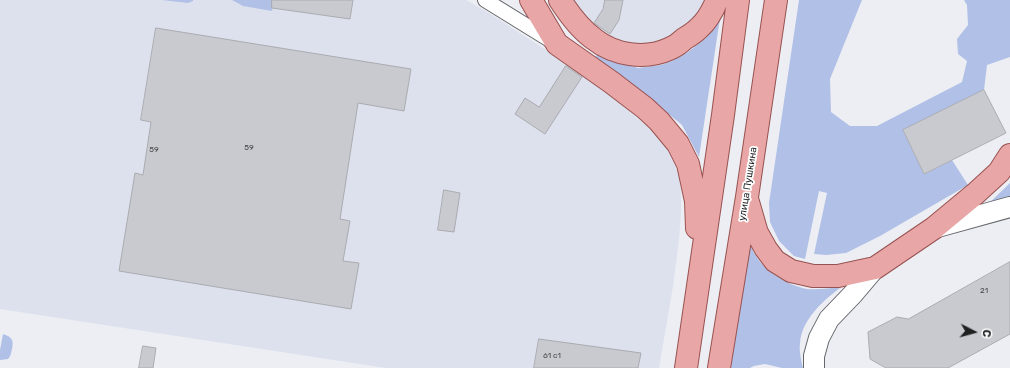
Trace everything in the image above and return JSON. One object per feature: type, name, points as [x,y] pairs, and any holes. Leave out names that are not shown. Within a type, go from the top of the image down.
[{"type":"main road","points":[[531,0],[557,44],[645,108],[660,121],[678,144],[688,164],[696,201],[699,286]]},
{"type":"main road","points":[[560,0],[580,26],[594,40],[614,51],[638,55],[654,54],[670,49],[700,28],[714,9],[717,0]]},
{"type":"main road","points":[[686,368],[699,286],[738,0]]},
{"type":"main road","name":"улица Пушкина","points":[[719,368],[747,197],[776,0]]},
{"type":"main road","points":[[814,368],[814,356],[818,338],[829,319],[875,268],[934,228],[975,194],[999,172],[1010,155]]},
{"type":"main road","points":[[747,197],[757,233],[766,249],[775,261],[791,271],[813,276],[838,276],[875,268]]},
{"type":"main road","points":[[934,228],[1010,208]]},
{"type":"street","points":[[485,0],[557,44]]},
{"type":"shaded area","points":[[0,0],[466,0],[484,10],[554,55],[613,98],[655,133],[668,149],[679,177],[681,213],[673,286],[659,368],[386,368],[0,309]]},
{"type":"shaded area","points":[[162,0],[193,0],[193,1],[188,3]]},
{"type":"shaded area","points":[[232,0],[274,0],[272,11],[243,6]]},
{"type":"shaded area","points":[[569,0],[705,0],[693,23],[659,45],[638,47],[617,42],[594,30]]},
{"type":"shaded area","points":[[799,0],[862,0],[830,79],[831,112],[850,126],[877,126],[962,82],[967,61],[958,54],[957,39],[968,25],[967,5],[964,0],[1010,0],[1010,57],[987,65],[984,90],[903,130],[924,174],[952,160],[968,185],[880,236],[846,253],[826,255],[814,254],[827,193],[819,191],[805,259],[794,256],[779,241],[770,222],[769,203]]},
{"type":"shaded area","points":[[720,18],[699,157],[682,125],[637,88],[595,57],[598,54],[638,68],[661,65],[688,52],[706,38]]},
{"type":"shaded area","points":[[1010,183],[1010,201],[984,208]]},
{"type":"shaded area","points":[[749,241],[758,260],[784,281],[807,289],[841,287],[814,311],[805,326],[800,346],[800,356],[803,368],[782,368],[765,364],[750,368],[731,368]]},
{"type":"shaded area","points":[[3,334],[12,339],[13,346],[10,357],[8,359],[0,360],[0,350]]},
{"type":"building","points":[[272,0],[353,0],[350,19],[272,8]]},
{"type":"building","points":[[605,0],[623,0],[619,20],[610,34],[594,23],[603,9]]},
{"type":"building","points":[[156,28],[411,69],[404,111],[358,103],[340,219],[350,221],[343,261],[359,263],[351,309],[119,271],[135,173],[143,175],[151,122],[141,120]]},
{"type":"building","points":[[566,66],[582,77],[545,134],[515,114],[525,98],[539,107]]},
{"type":"building","points":[[984,90],[1006,133],[924,174],[903,130]]},
{"type":"building","points":[[444,190],[460,193],[454,232],[438,230]]},
{"type":"building","points":[[1010,262],[1010,334],[948,368],[886,368],[870,359],[868,332],[897,317],[908,319]]},
{"type":"building","points":[[539,339],[641,353],[638,368],[534,368]]},
{"type":"building","points":[[143,346],[156,348],[153,368],[139,368]]}]
